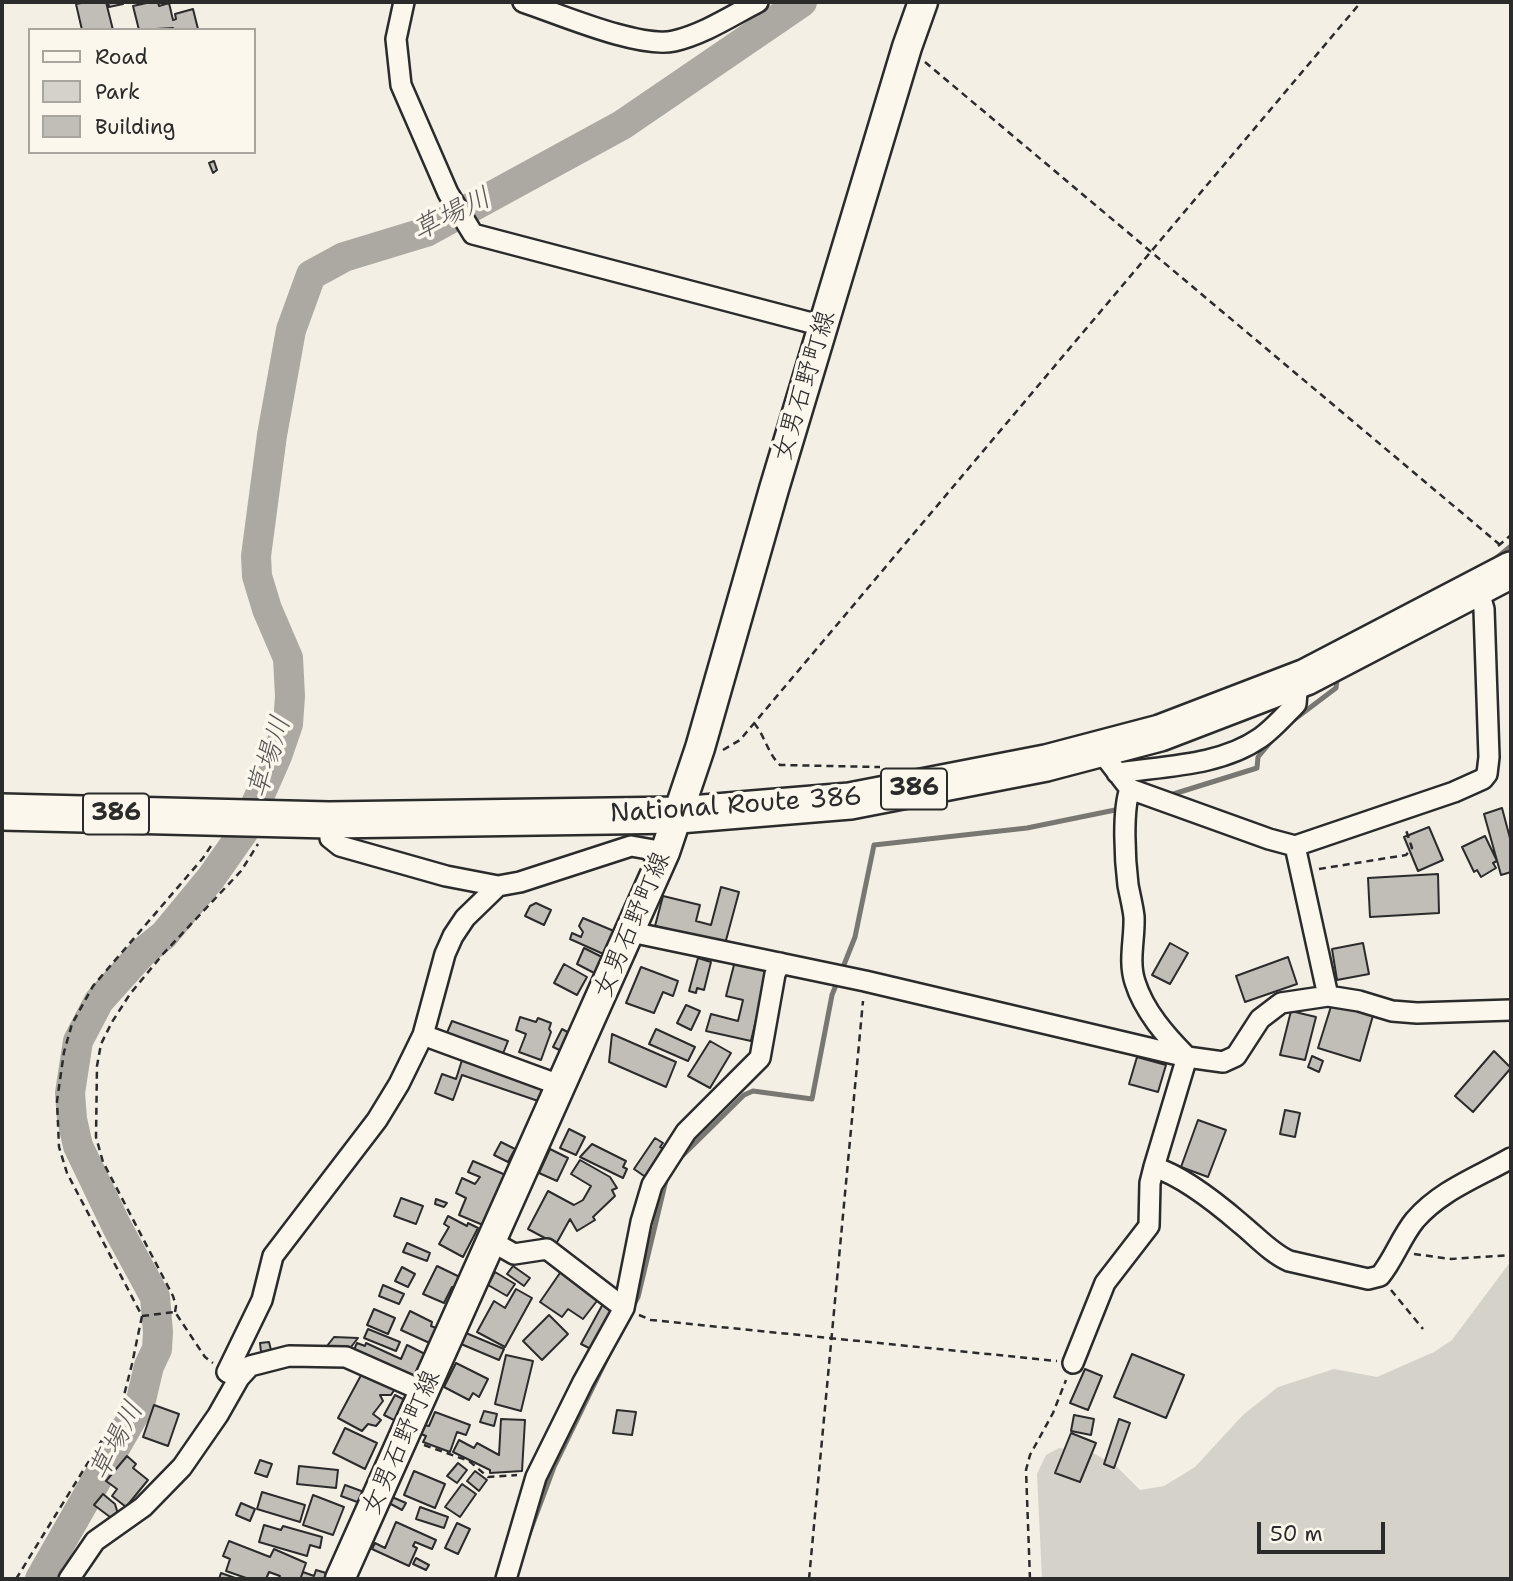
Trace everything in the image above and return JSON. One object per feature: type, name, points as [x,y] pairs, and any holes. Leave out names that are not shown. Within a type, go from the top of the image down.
[{"type":"highway","name":"National Route 386","points":[[2,812],[329,820],[679,815],[850,801],[1046,763],[1108,761],[1160,733],[1298,680],[1478,589],[1502,555]]},
{"type":"main road","name":"女男石野町線","points":[[341,1579],[666,852],[700,748],[823,326],[923,2]]},
{"type":"street","points":[[404,2],[396,39],[401,85],[448,193],[473,234],[823,326]]},
{"type":"street","points":[[523,2],[639,41],[672,42],[700,32],[758,2]]},
{"type":"street","points":[[1108,761],[1130,789],[1295,846],[1454,792],[1483,779],[1487,774],[1489,757],[1484,609],[1478,589]]},
{"type":"street","points":[[1130,789],[1127,798],[1126,858],[1134,919],[1133,979],[1142,1001],[1187,1057]]},
{"type":"street","points":[[329,820],[330,838],[340,846],[446,876],[498,886],[520,882],[631,846],[666,852]]},
{"type":"street","points":[[1295,846],[1328,996]]},
{"type":"street","points":[[69,1579],[95,1541],[143,1507],[182,1467],[218,1415],[262,1300],[273,1256],[377,1120],[399,1084],[423,1035],[445,954],[453,936],[465,918],[498,886]]},
{"type":"street","points":[[631,932],[865,981],[1187,1057],[1223,1062],[1236,1056],[1260,1019],[1281,1003],[1328,996],[1392,1011],[1510,1013]]},
{"type":"street","points":[[506,1579],[538,1473],[583,1382],[624,1308],[641,1222],[652,1185],[685,1132],[760,1058],[775,974],[780,963]]},
{"type":"street","points":[[423,1035],[562,1086]]},
{"type":"street","points":[[1073,1363],[1105,1283],[1149,1226],[1150,1184],[1187,1057]]},
{"type":"street","points":[[1154,1167],[1166,1171],[1229,1214],[1278,1256],[1368,1279],[1380,1276],[1414,1222],[1431,1204],[1444,1194],[1511,1158]]},
{"type":"street","points":[[492,1242],[514,1254],[547,1249],[624,1308]]},
{"type":"street","points":[[233,1375],[250,1366],[289,1356],[346,1357],[425,1392]]},
{"type":"path","points":[[700,748],[711,752],[727,749],[740,740],[1361,2]]},
{"type":"path","points":[[907,47],[1150,251],[1502,555],[1511,535]]},
{"type":"path","points":[[754,723],[764,734],[773,759],[780,765],[888,767]]},
{"type":"path","points":[[1301,872],[1406,855],[1412,848],[1399,810]]},
{"type":"path","points":[[16,1579],[120,1411],[142,1316],[67,1173],[59,1147],[58,1079],[72,1024],[93,986],[203,858],[230,816]]},
{"type":"path","points":[[142,1316],[172,1312],[176,1306],[103,1163],[96,1137],[96,1089],[102,1044],[130,994],[240,871],[275,818]]},
{"type":"path","points":[[808,1579],[865,981]]},
{"type":"path","points":[[1394,1255],[1460,1259],[1511,1255]]},
{"type":"path","points":[[1380,1276],[1423,1329]]},
{"type":"path","points":[[624,1308],[650,1320],[1073,1363],[1053,1413],[1030,1455],[1026,1470],[1030,1579]]},
{"type":"path","points":[[172,1312],[205,1357],[233,1375]]},
{"type":"path","points":[[404,1437],[469,1461],[488,1477],[538,1473]]},
{"type":"green space","points":[[1511,1261],[1511,1579],[1042,1579],[1037,1474],[1046,1455],[1059,1448],[1093,1453],[1115,1465],[1140,1490],[1164,1486],[1195,1467],[1243,1415],[1278,1387],[1334,1369],[1377,1377],[1434,1352],[1452,1340]]},
{"type":"building","points":[[106,2],[112,28],[82,28],[76,4]]},
{"type":"building","points":[[108,2],[123,2],[123,4],[109,7]]},
{"type":"building","points":[[151,2],[158,2],[159,6],[169,3],[173,20],[176,19],[175,14],[193,9],[198,28],[138,28],[133,6]]},
{"type":"building","points":[[214,161],[217,170],[213,173],[209,163]]},
{"type":"building","points":[[1502,808],[1511,842],[1511,872],[1501,875],[1484,814]]},
{"type":"building","points":[[1429,827],[1443,860],[1418,871],[1404,837]]},
{"type":"building","points":[[1485,836],[1497,861],[1493,863],[1496,868],[1481,877],[1477,870],[1474,872],[1462,847]]},
{"type":"building","points":[[1438,874],[1439,913],[1370,917],[1368,878]]},
{"type":"building","points":[[721,887],[739,892],[725,944],[655,926],[663,896],[700,905],[696,921],[711,925]]},
{"type":"building","points":[[536,903],[551,910],[544,925],[525,916],[530,906]]},
{"type":"building","points":[[583,918],[621,934],[610,957],[570,939],[572,933],[581,937],[583,932],[579,926]]},
{"type":"building","points":[[1170,943],[1188,953],[1170,984],[1152,975]]},
{"type":"building","points":[[1363,943],[1369,974],[1337,980],[1332,949]]},
{"type":"building","points":[[584,948],[606,959],[598,975],[577,964]]},
{"type":"building","points":[[1288,957],[1297,984],[1245,1002],[1236,976]]},
{"type":"building","points":[[698,958],[711,962],[704,990],[697,988],[696,993],[689,991]]},
{"type":"building","points":[[735,961],[768,969],[751,1041],[706,1031],[711,1014],[738,1021],[743,1000],[726,996]]},
{"type":"building","points":[[564,964],[587,977],[577,995],[554,983]]},
{"type":"building","points":[[641,967],[678,981],[673,996],[663,992],[654,1013],[626,1003]]},
{"type":"building","points":[[1333,1000],[1374,1012],[1360,1061],[1318,1048]]},
{"type":"building","points":[[686,1005],[700,1011],[691,1030],[677,1023]]},
{"type":"building","points":[[1291,1011],[1316,1017],[1305,1060],[1280,1055]]},
{"type":"building","points":[[520,1017],[536,1022],[538,1018],[551,1023],[551,1032],[541,1060],[519,1052],[526,1034],[516,1030]]},
{"type":"building","points":[[452,1021],[508,1041],[502,1056],[446,1035]]},
{"type":"building","points":[[562,1029],[573,1035],[564,1052],[553,1047]]},
{"type":"building","points":[[656,1029],[695,1047],[688,1061],[649,1044]]},
{"type":"building","points":[[612,1034],[676,1062],[666,1087],[609,1062]]},
{"type":"building","points":[[710,1041],[731,1053],[710,1088],[688,1076]]},
{"type":"building","points":[[1494,1051],[1511,1068],[1473,1112],[1455,1096]]},
{"type":"building","points":[[1312,1056],[1323,1061],[1319,1072],[1308,1067]]},
{"type":"building","points":[[463,1057],[550,1087],[544,1103],[462,1075],[453,1100],[435,1093],[442,1074],[456,1079]]},
{"type":"building","points":[[1137,1057],[1166,1065],[1158,1092],[1129,1084]]},
{"type":"building","points":[[1285,1110],[1300,1113],[1295,1137],[1280,1134]]},
{"type":"building","points":[[1198,1120],[1226,1130],[1208,1177],[1181,1167]]},
{"type":"building","points":[[569,1129],[585,1137],[576,1155],[560,1148]]},
{"type":"building","points":[[655,1138],[663,1143],[660,1147],[666,1151],[647,1178],[634,1169]]},
{"type":"building","points":[[501,1142],[515,1149],[508,1162],[494,1155]]},
{"type":"building","points":[[592,1144],[626,1161],[623,1167],[627,1169],[623,1178],[580,1157]]},
{"type":"building","points":[[550,1149],[568,1158],[557,1181],[539,1173]]},
{"type":"building","points":[[580,1160],[610,1177],[617,1188],[612,1190],[615,1196],[593,1217],[595,1220],[577,1231],[570,1219],[556,1244],[528,1229],[548,1191],[574,1205],[583,1200],[591,1186],[571,1174]]},
{"type":"building","points":[[473,1161],[508,1176],[502,1191],[497,1192],[483,1225],[459,1215],[466,1198],[456,1193],[462,1178],[475,1184],[480,1177],[468,1172]]},
{"type":"building","points":[[401,1198],[423,1206],[416,1224],[394,1216]]},
{"type":"building","points":[[436,1199],[447,1203],[444,1207],[435,1204]]},
{"type":"building","points":[[448,1216],[467,1226],[468,1223],[478,1228],[463,1257],[439,1244],[449,1227],[444,1224]]},
{"type":"building","points":[[407,1243],[430,1253],[427,1261],[403,1252]]},
{"type":"building","points":[[437,1266],[464,1279],[459,1290],[452,1287],[444,1303],[423,1294]]},
{"type":"building","points":[[513,1266],[530,1278],[524,1286],[507,1274]]},
{"type":"building","points":[[402,1267],[415,1274],[408,1287],[395,1281]]},
{"type":"building","points":[[562,1270],[600,1297],[583,1319],[568,1309],[562,1317],[540,1302]]},
{"type":"building","points":[[495,1272],[515,1284],[507,1296],[488,1285]]},
{"type":"building","points":[[383,1285],[404,1294],[399,1304],[379,1296]]},
{"type":"building","points":[[516,1289],[532,1298],[505,1347],[477,1332],[494,1301],[505,1308]]},
{"type":"building","points":[[604,1302],[616,1308],[593,1350],[581,1344]]},
{"type":"building","points":[[374,1309],[395,1318],[388,1334],[367,1325]]},
{"type":"building","points":[[410,1311],[432,1322],[431,1326],[441,1330],[434,1345],[401,1330]]},
{"type":"building","points":[[549,1315],[568,1334],[542,1360],[523,1341]]},
{"type":"building","points":[[368,1329],[400,1342],[396,1351],[364,1338]]},
{"type":"building","points":[[466,1333],[504,1349],[499,1360],[461,1344]]},
{"type":"building","points":[[334,1337],[358,1338],[351,1347],[327,1346]]},
{"type":"building","points":[[269,1342],[271,1350],[261,1352],[260,1343]]},
{"type":"building","points":[[357,1343],[365,1346],[366,1343],[401,1359],[407,1345],[427,1355],[416,1380],[353,1352]]},
{"type":"building","points":[[1132,1354],[1184,1375],[1166,1418],[1114,1397]]},
{"type":"building","points":[[506,1355],[533,1361],[521,1411],[495,1404]]},
{"type":"building","points":[[456,1363],[488,1379],[479,1397],[473,1393],[469,1400],[444,1387]]},
{"type":"building","points":[[366,1366],[403,1386],[402,1393],[395,1389],[391,1395],[380,1395],[383,1401],[373,1414],[381,1420],[376,1426],[368,1424],[362,1431],[338,1418]]},
{"type":"building","points":[[1085,1369],[1102,1376],[1088,1410],[1070,1403]]},
{"type":"building","points":[[395,1395],[409,1402],[398,1422],[384,1415]]},
{"type":"building","points":[[154,1405],[179,1414],[168,1446],[143,1437]]},
{"type":"building","points":[[617,1410],[636,1412],[632,1435],[613,1433]]},
{"type":"building","points":[[484,1411],[497,1414],[494,1426],[480,1422]]},
{"type":"building","points":[[435,1412],[470,1425],[466,1435],[457,1432],[450,1452],[423,1442],[426,1436],[421,1434],[424,1425],[429,1426]]},
{"type":"building","points":[[1074,1415],[1094,1419],[1091,1435],[1071,1431]]},
{"type":"building","points":[[501,1419],[525,1420],[522,1471],[490,1473],[490,1470],[453,1452],[459,1440],[474,1448],[477,1443],[499,1455]]},
{"type":"building","points":[[1119,1419],[1130,1423],[1114,1468],[1104,1464]]},
{"type":"building","points":[[345,1428],[377,1443],[365,1469],[333,1453]]},
{"type":"building","points":[[1071,1433],[1096,1443],[1080,1482],[1055,1473]]},
{"type":"building","points":[[127,1456],[136,1464],[133,1468],[148,1480],[126,1507],[112,1496],[117,1489],[106,1481]]},
{"type":"building","points":[[260,1460],[272,1464],[267,1477],[255,1473]]},
{"type":"building","points":[[458,1463],[467,1470],[457,1483],[447,1476]]},
{"type":"building","points":[[299,1466],[338,1470],[336,1488],[297,1484]]},
{"type":"building","points":[[414,1471],[445,1484],[435,1508],[404,1495]]},
{"type":"building","points":[[475,1471],[487,1480],[479,1491],[467,1481]]},
{"type":"building","points":[[462,1484],[476,1494],[460,1517],[445,1507]]},
{"type":"building","points":[[345,1485],[364,1492],[360,1503],[341,1496]]},
{"type":"building","points":[[262,1492],[305,1505],[300,1522],[257,1509]]},
{"type":"building","points":[[103,1494],[115,1504],[118,1514],[114,1520],[94,1505]]},
{"type":"building","points":[[313,1495],[344,1507],[333,1535],[303,1525]]},
{"type":"building","points":[[392,1497],[406,1503],[402,1510],[389,1503]]},
{"type":"building","points":[[241,1503],[255,1509],[250,1521],[236,1515]]},
{"type":"building","points":[[420,1507],[448,1517],[444,1528],[416,1519]]},
{"type":"building","points":[[396,1522],[436,1540],[432,1549],[415,1542],[413,1546],[417,1548],[409,1566],[372,1549],[375,1543],[385,1548]]},
{"type":"building","points":[[457,1523],[470,1529],[458,1554],[445,1548]]},
{"type":"building","points":[[264,1525],[281,1530],[283,1526],[322,1537],[320,1548],[310,1545],[307,1556],[259,1542]]},
{"type":"building","points":[[229,1541],[270,1557],[274,1549],[306,1563],[301,1577],[303,1572],[314,1576],[316,1570],[326,1573],[324,1579],[278,1579],[280,1576],[269,1572],[266,1579],[249,1579],[226,1571],[230,1559],[223,1556]]},
{"type":"building","points":[[416,1558],[429,1565],[426,1570],[413,1564]]},
{"type":"building","points":[[221,1573],[238,1579],[219,1579]]},
{"type":"waterway","name":"草場川","points":[[40,1579],[140,1404],[149,1366],[157,1349],[155,1297],[78,1146],[70,1093],[78,1041],[99,1001],[143,952],[164,935],[211,878],[244,831],[288,724],[288,658],[267,609],[257,576],[256,556],[272,435],[291,330],[311,275],[344,257],[426,232],[622,125],[802,2]]},
{"type":"waterway","points":[[1494,560],[1511,546]]},
{"type":"waterway","points":[[1291,722],[1336,688],[1338,673]]},
{"type":"waterway","points":[[1167,796],[1257,768],[1258,757],[1274,738]]},
{"type":"waterway","points":[[676,1162],[744,1095],[753,1091],[812,1099],[832,995],[855,937],[874,845],[1027,828],[1120,809]]},
{"type":"waterway","points":[[632,1308],[638,1297],[667,1176]]},
{"type":"waterway","points":[[528,1537],[554,1467],[612,1348]]}]
